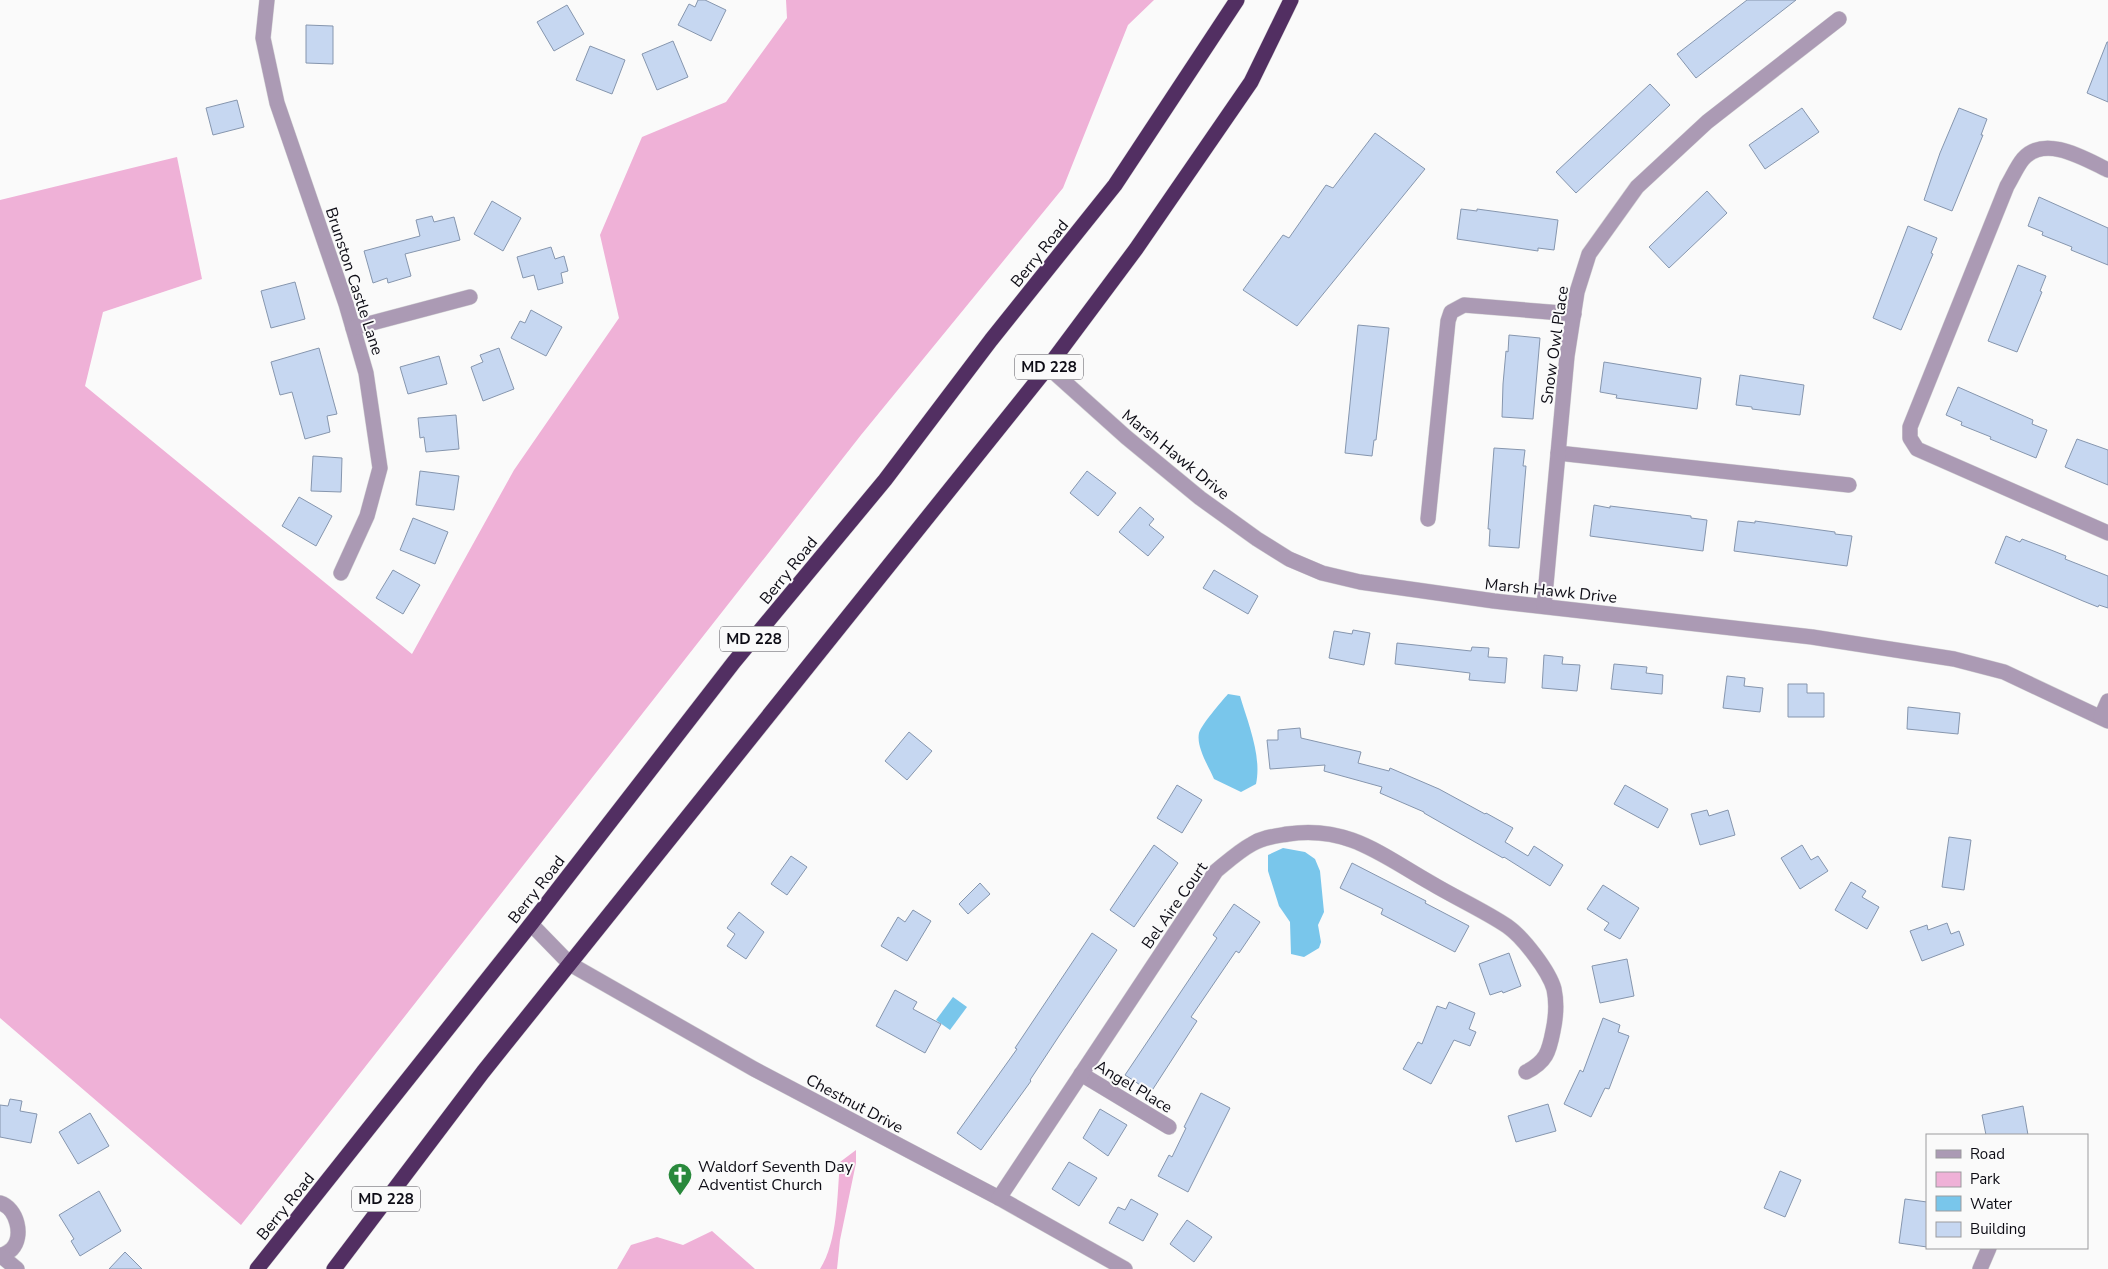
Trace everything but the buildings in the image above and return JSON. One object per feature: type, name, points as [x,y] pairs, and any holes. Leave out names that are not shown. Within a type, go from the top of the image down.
[{"type":"highway","name":"Berry Road","points":[[257,1269],[532,924],[734,662],[884,480],[991,340],[1115,185],[1237,0]]},
{"type":"highway","name":"MD 228","points":[[334,1269],[483,1072],[1048,367],[1136,249],[1251,82],[1291,0]]},
{"type":"street","name":"Brunston Castle Lane","points":[[267,0],[262,38],[278,103],[353,328],[366,373],[380,468],[367,516],[341,573]]},
{"type":"street","name":"Snow Owl Place","points":[[1544,606],[1567,356],[1577,292],[1589,254],[1637,187],[1708,122],[1839,19]]},
{"type":"street","points":[[2108,170],[2068,152],[2048,149],[2037,150],[2024,158],[2008,186],[1910,427],[1910,438],[1917,449],[2108,533]]},
{"type":"street","points":[[353,328],[470,297]]},
{"type":"street","points":[[1428,519],[1448,321],[1451,312],[1464,304],[1574,314]]},
{"type":"street","name":"Marsh Hawk Drive","points":[[1048,367],[1126,437],[1200,498],[1257,539],[1289,559],[1322,573],[1360,582],[1494,602],[1812,637],[1954,659],[2004,672],[2104,719]]},
{"type":"street","points":[[1558,453],[1849,485]]},
{"type":"street","points":[[2104,719],[2108,700]]},
{"type":"street","name":"Bel Aire Court","points":[[999,1198],[1216,871],[1253,843],[1270,836],[1295,833],[1334,834],[1380,852],[1428,882],[1508,927],[1522,940],[1547,974],[1554,989],[1556,1006],[1550,1049],[1539,1066],[1526,1072]]},
{"type":"street","name":"Chestnut Drive","points":[[532,924],[570,964],[754,1070],[999,1198],[1125,1269]]},
{"type":"street","name":"Angel Place","points":[[1081,1074],[1169,1127]]},
{"type":"street","points":[[0,1204],[5,1205],[12,1211],[17,1231],[13,1248],[1,1256],[17,1269]]},
{"type":"street","points":[[1980,1269],[1989,1249]]},
{"type":"green space","points":[[786,0],[1154,0],[1128,25],[1063,188],[861,435],[241,1225],[0,1018],[0,200],[177,157],[202,279],[103,312],[85,386],[412,654],[514,470],[619,318],[600,235],[642,137],[726,102],[787,18]]},
{"type":"green space","points":[[856,1150],[856,1163],[840,1240],[837,1269],[820,1269],[826,1258],[833,1232],[840,1162]]},
{"type":"green space","points":[[712,1231],[755,1269],[617,1269],[631,1245],[657,1237],[683,1245]]},
{"type":"water","points":[[1228,694],[1240,696],[1256,751],[1256,784],[1241,792],[1214,779],[1199,744],[1199,733],[1204,724]]},
{"type":"water","points":[[1283,848],[1305,852],[1315,859],[1320,871],[1324,912],[1318,925],[1321,942],[1319,948],[1304,957],[1291,954],[1290,922],[1279,906],[1268,871],[1268,855]]},
{"type":"water","points":[[953,997],[967,1007],[950,1030],[936,1020]]},
{"type":"place","name":"Waldorf Seventh Day Adventist Church","points":[[680,1196]]}]
